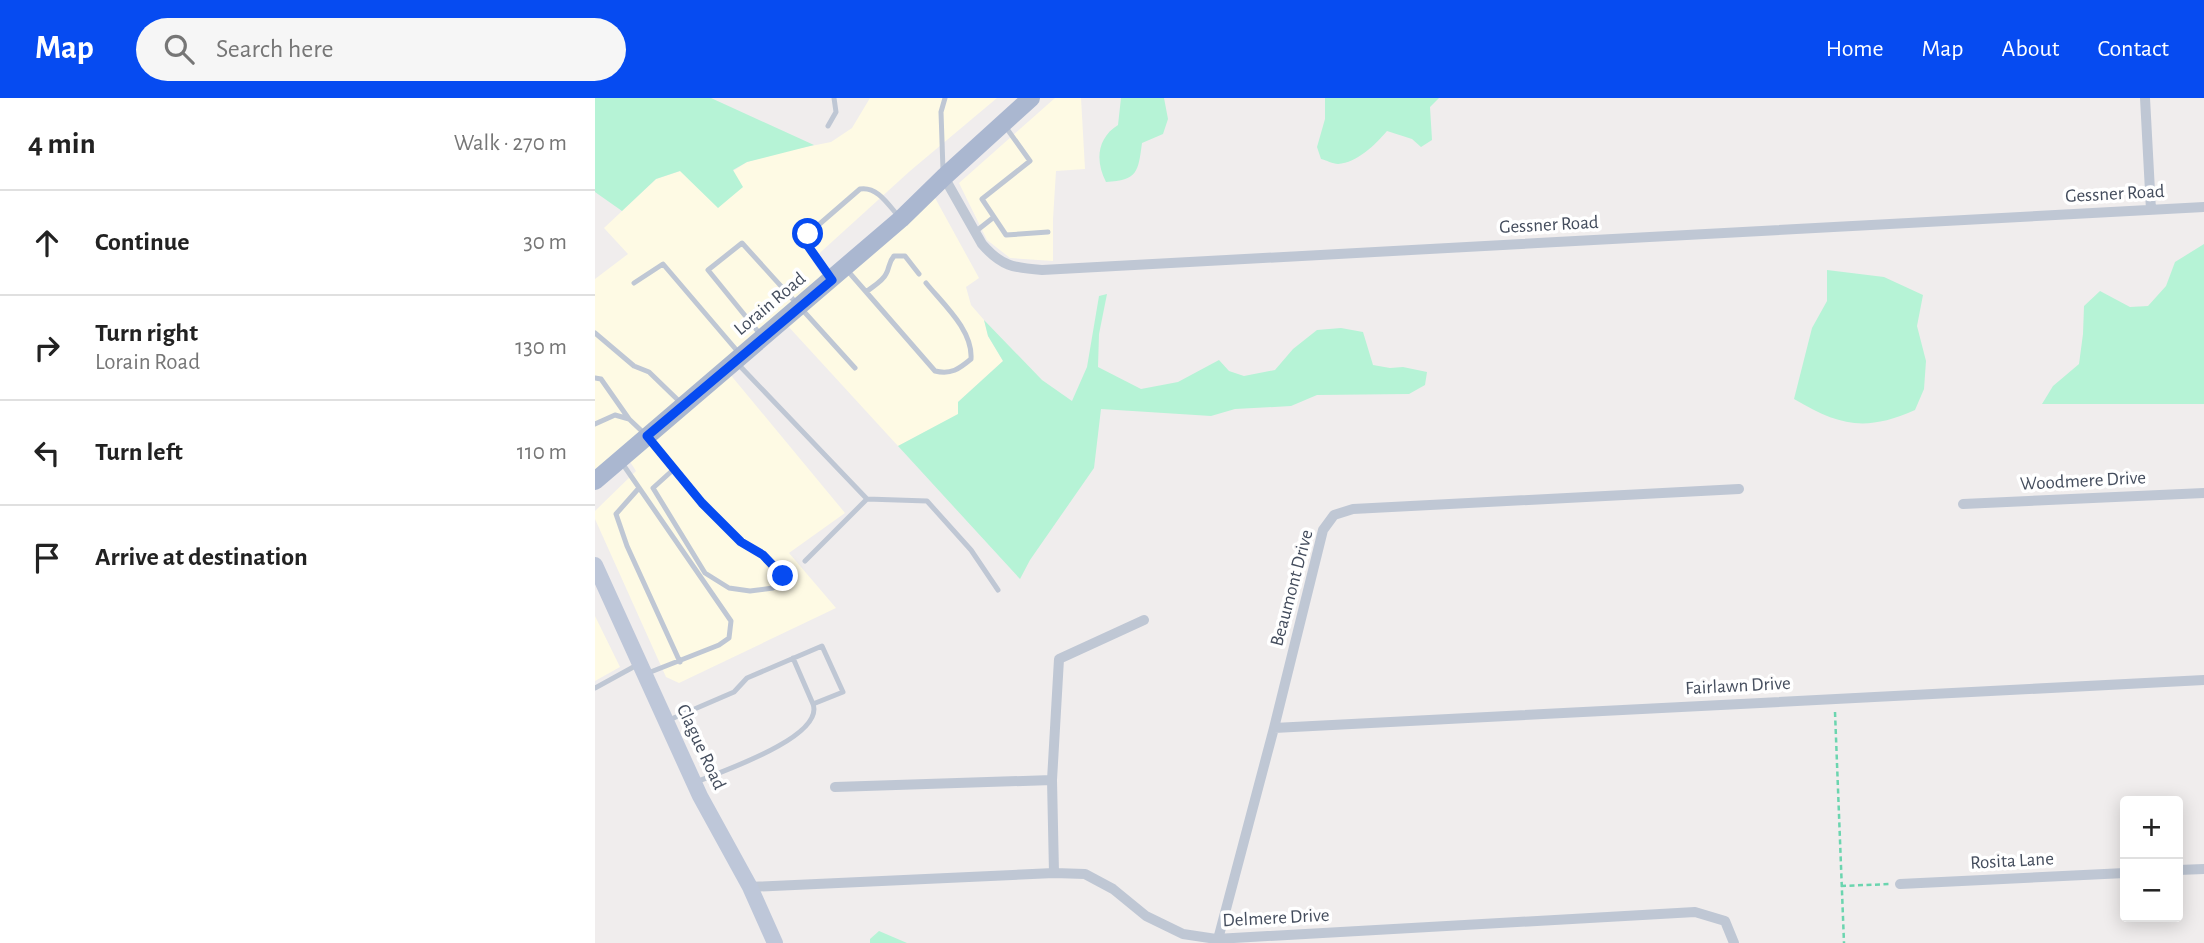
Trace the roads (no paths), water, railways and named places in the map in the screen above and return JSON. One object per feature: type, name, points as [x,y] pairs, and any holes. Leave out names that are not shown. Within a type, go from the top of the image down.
[{"type":"main road","name":"Lorain Road","points":[[596,476],[619,460],[839,274],[901,219],[1026,99]]},
{"type":"main road","name":"Clague Road","points":[[596,570],[694,783],[750,887],[775,943]]},
{"type":"street","points":[[2145,98],[2151,210]]},
{"type":"street","name":"Gessner Road","points":[[944,177],[982,244],[999,261],[1012,267],[1042,270],[2204,207]]},
{"type":"street","name":"Beaumont Drive","points":[[1216,941],[1324,530],[1334,514],[1353,509],[1739,489]]},
{"type":"street","name":"Woodmere Drive","points":[[1963,504],[2204,493]]},
{"type":"street","points":[[1055,873],[1052,780],[1059,659],[1144,620]]},
{"type":"street","name":"Fairlawn Drive","points":[[1274,728],[2204,680]]},
{"type":"street","points":[[835,788],[1052,780]]},
{"type":"street","points":[[2183,870],[2204,869]]},
{"type":"street","name":"Delmere Drive","points":[[750,887],[1055,873],[1085,874],[1113,889],[1146,916],[1184,934],[1216,941],[1695,912],[1725,920],[1734,943]]},
{"type":"street","name":"Rosita Lane","points":[[1900,884],[2120,873]]},
{"type":"lane","points":[[828,126],[836,112],[834,98]]},
{"type":"lane","points":[[944,177],[941,112],[945,98]]},
{"type":"lane","points":[[1003,123],[1030,161],[982,198],[1006,235],[1048,232]]},
{"type":"lane","points":[[901,219],[873,189],[860,189],[808,234],[808,246],[839,274],[866,292],[935,371],[944,373],[958,370],[971,359],[972,349],[966,334],[926,283]]},
{"type":"lane","points":[[975,232],[995,218]]},
{"type":"lane","points":[[763,338],[708,270],[742,243],[855,368]]},
{"type":"lane","points":[[866,292],[884,278],[888,264],[894,257],[905,256],[919,274]]},
{"type":"lane","points":[[634,283],[663,264],[738,358],[867,499],[927,501],[971,550],[997,590]]},
{"type":"lane","points":[[595,333],[634,366],[649,372],[683,405]]},
{"type":"lane","points":[[595,378],[601,379],[629,419],[647,436],[702,503],[741,542],[763,555],[783,576],[773,588],[729,588],[705,573],[653,488],[674,469]]},
{"type":"lane","points":[[595,424],[615,415],[629,419]]},
{"type":"lane","points":[[595,688],[642,669],[680,662],[719,646],[729,638],[731,621],[619,460]]},
{"type":"lane","points":[[639,488],[616,514],[627,546],[680,662]]},
{"type":"lane","points":[[805,561],[867,499]]},
{"type":"lane","points":[[666,722],[734,692],[747,678],[822,646],[843,692],[813,704]]},
{"type":"lane","points":[[694,783],[760,756],[801,732],[813,719],[815,709],[793,658]]}]
